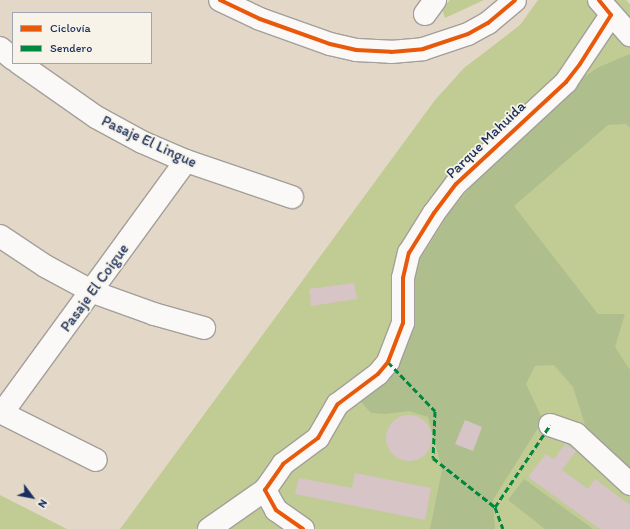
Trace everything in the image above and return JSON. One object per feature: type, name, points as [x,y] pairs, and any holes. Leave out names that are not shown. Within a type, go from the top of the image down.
[{"type":"street","points":[[220,0],[260,19],[330,44],[356,50],[391,52],[423,49],[468,34],[488,23],[516,0]]},
{"type":"street","points":[[605,8],[630,35]]},
{"type":"street","name":"Parque Mahuida","points":[[209,529],[264,490],[283,464],[318,438],[338,404],[378,374],[388,362],[402,323],[403,278],[409,253],[434,213],[456,184],[494,147],[566,82],[605,8]]},
{"type":"street","points":[[0,48],[12,58]]},
{"type":"street","name":"Pasaje El Lingue","points":[[19,64],[96,117],[186,162],[292,197]]},
{"type":"street","name":"Pasaje El Coigue","points":[[1,412],[93,292],[186,162]]},
{"type":"street","points":[[0,236],[45,266],[93,292],[154,314],[204,328]]},
{"type":"street","points":[[1,412],[96,460]]},
{"type":"street","points":[[550,425],[576,434],[630,484]]},
{"type":"street","points":[[264,490],[276,510],[303,529]]},
{"type":"green space","points":[[450,0],[484,0],[445,18],[442,9]]},
{"type":"green space","points":[[538,0],[626,0],[630,4],[630,529],[120,529],[435,100],[464,68],[520,25]]},
{"type":"green space","points":[[630,54],[630,128],[626,124],[608,125],[514,206],[598,314],[625,314],[615,347],[630,370],[630,476],[588,434],[573,387],[554,365],[535,366],[526,384],[543,420],[493,500],[495,529],[430,529],[442,470],[428,417],[409,411],[386,414],[371,413],[361,402],[381,381],[406,345],[417,264],[451,210],[499,154],[581,79],[599,67]]},
{"type":"green space","points":[[524,479],[593,529],[545,529],[508,500]]},
{"type":"green space","points":[[0,495],[67,529],[0,529]]},
{"type":"building","points":[[354,283],[357,299],[311,306],[309,289]]},
{"type":"building","points":[[409,415],[422,419],[428,425],[432,438],[428,451],[422,457],[409,461],[396,457],[390,451],[386,438],[390,425],[396,419]]},
{"type":"building","points":[[465,420],[482,427],[473,451],[455,444]]},
{"type":"building","points":[[565,444],[576,451],[562,470],[588,489],[595,479],[630,505],[630,529],[600,529],[528,477],[546,454],[554,459]]},
{"type":"building","points":[[355,473],[431,488],[425,520],[295,494],[299,478],[352,488]]},
{"type":"marked path","points":[[388,362],[435,411],[433,458],[495,507],[550,425]]},
{"type":"marked path","points":[[495,507],[503,529]]},
{"type":"cycle path","points":[[220,0],[260,19],[330,44],[356,50],[391,52],[423,49],[468,34],[488,23],[515,0]]},
{"type":"cycle path","points":[[303,529],[276,510],[265,490],[283,464],[318,438],[338,404],[378,374],[388,362],[403,323],[403,278],[409,253],[434,213],[456,184],[566,82],[580,64],[611,15],[599,0]]}]
